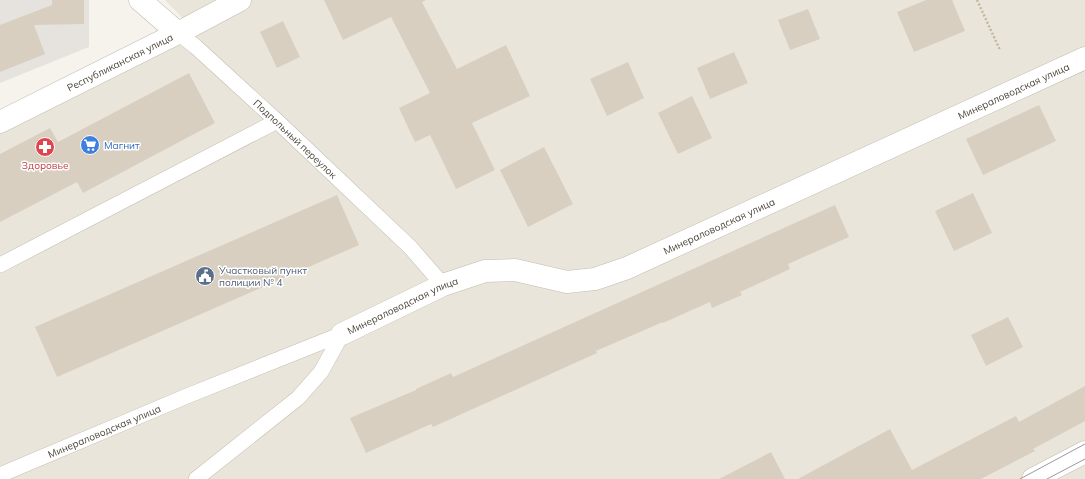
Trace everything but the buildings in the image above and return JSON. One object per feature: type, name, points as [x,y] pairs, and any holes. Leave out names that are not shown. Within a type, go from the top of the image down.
[{"type":"street","name":"Подпольный переулок","points":[[140,0],[178,33]]},
{"type":"street","name":"Республиканская улица","points":[[0,122],[178,33],[240,0]]},
{"type":"street","name":"Минераловодская улица","points":[[342,334],[443,285],[485,271],[515,270],[568,282],[595,279],[627,268],[1085,58]]},
{"type":"street","points":[[1033,479],[1085,452]]},
{"type":"lane","name":"Подпольный переулок","points":[[178,33],[196,47],[277,121],[410,247],[443,285]]},
{"type":"lane","points":[[0,265],[277,121]]},
{"type":"lane","name":"Минераловодская улица","points":[[0,475],[187,396],[342,334]]},
{"type":"lane","name":"Минераловодская улица","points":[[196,479],[298,398],[321,372],[342,334]]},
{"type":"path","points":[[977,0],[1000,50]]},
{"type":"shaded area","points":[[0,0],[89,0],[89,47],[0,83]]},
{"type":"shaded area","points":[[165,0],[1085,0],[1085,479],[0,479],[0,130],[194,30]]},
{"type":"tram line","points":[[1020,479],[1085,444]]},
{"type":"tram line","points":[[1047,479],[1085,459]]},
{"type":"place","name":"Магнит","points":[[90,145]]},
{"type":"place","name":"Здоровье","points":[[45,147]]},
{"type":"place","name":"Участковый пункт полиции № 4","points":[[205,276]]}]
